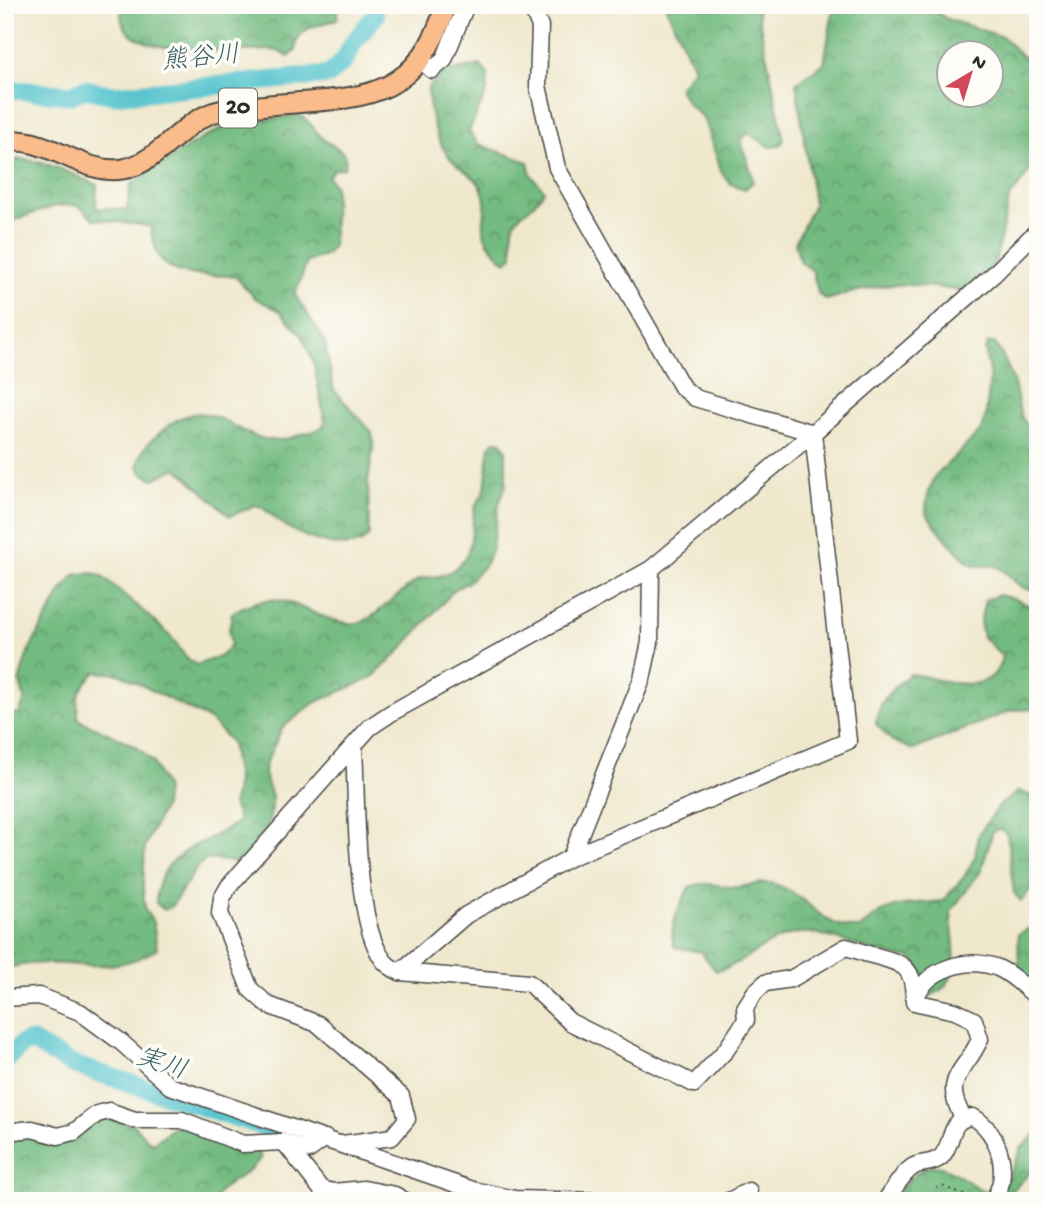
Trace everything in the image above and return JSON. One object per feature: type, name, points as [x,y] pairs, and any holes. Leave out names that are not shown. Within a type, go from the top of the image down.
[{"type":"main road","name":"20","points":[[5,142],[22,141],[95,166],[122,169],[149,157],[186,128],[212,113],[371,92],[400,80],[422,61],[433,41],[446,5]]},
{"type":"street","points":[[422,61],[432,70],[444,60],[466,5]]},
{"type":"street","points":[[530,5],[541,26],[538,86],[557,169],[681,387],[695,398],[813,433]]},
{"type":"street","points":[[343,1144],[392,1137],[407,1119],[401,1096],[318,1024],[268,1005],[250,989],[220,913],[222,898],[229,886],[370,727],[651,569],[813,433],[994,274],[1038,230]]},
{"type":"street","points":[[400,972],[466,915],[571,857],[848,741],[813,433]]},
{"type":"street","points":[[571,857],[642,679],[650,642],[651,569]]},
{"type":"street","points":[[354,747],[363,906],[379,954],[388,966],[400,972],[529,983],[570,1022],[694,1084],[726,1050],[746,1020],[745,1008],[755,992],[765,983],[791,979],[846,947],[902,965],[914,981],[914,1002]]},
{"type":"street","points":[[914,1002],[927,981],[947,966],[975,965],[995,967],[1011,975],[1038,998]]},
{"type":"street","points":[[5,998],[32,995],[58,1002],[103,1028],[170,1086],[473,1191],[515,1199],[597,1201]]},
{"type":"street","points":[[914,1002],[955,1011],[974,1020],[979,1029],[980,1039],[976,1048],[955,1078],[952,1089],[963,1118]]},
{"type":"street","points":[[5,1132],[32,1129],[58,1136],[74,1132],[97,1114],[108,1111],[135,1120],[182,1120],[243,1144],[284,1142],[309,1150],[325,1138]]},
{"type":"street","points":[[885,1201],[913,1167],[933,1162],[943,1155],[955,1124],[963,1118],[973,1117],[982,1122],[999,1153],[1003,1180],[992,1201]]},
{"type":"street","points":[[284,1142],[312,1182],[321,1189],[333,1192],[364,1189],[395,1195],[405,1201]]},
{"type":"street","points":[[729,1201],[750,1191]]},
{"type":"path","points":[[931,1201],[936,1188],[942,1186],[978,1201]]},
{"type":"green space","points":[[123,5],[339,5],[337,19],[304,31],[297,42],[296,50],[289,57],[276,50],[210,51],[155,45],[134,36],[123,24]]},
{"type":"green space","points":[[665,5],[756,5],[784,140],[779,146],[770,147],[748,133],[742,139],[753,182],[745,189],[730,184],[723,175],[703,118],[687,103],[679,88],[694,68]]},
{"type":"green space","points":[[834,5],[926,5],[947,19],[1003,37],[1004,38],[1028,62],[1038,110],[1038,160],[1009,199],[995,262],[984,277],[961,291],[893,285],[827,300],[819,295],[812,270],[800,262],[795,243],[814,204],[796,83],[824,63]]},
{"type":"green space","points":[[480,65],[488,74],[487,91],[469,131],[478,144],[528,162],[531,175],[544,190],[516,221],[512,239],[513,256],[506,262],[487,241],[484,232],[485,200],[482,189],[446,152],[437,135],[429,106],[428,88],[443,73]]},
{"type":"green space","points":[[300,115],[323,139],[342,152],[346,161],[344,168],[334,169],[328,176],[335,186],[333,246],[327,254],[307,262],[295,295],[324,340],[334,390],[371,431],[374,443],[368,481],[369,535],[353,545],[317,541],[287,527],[256,505],[230,516],[177,468],[154,479],[143,474],[138,466],[143,451],[153,439],[179,419],[194,414],[222,419],[263,439],[285,439],[315,431],[323,426],[325,423],[314,364],[303,337],[280,311],[255,298],[236,277],[196,275],[168,266],[157,252],[150,226],[94,219],[79,206],[69,205],[56,206],[5,223],[5,161],[29,160],[64,170],[97,185],[96,208],[127,209],[131,184],[227,125]]},
{"type":"green space","points":[[988,343],[995,343],[1006,363],[1022,418],[1038,432],[1038,591],[1023,588],[997,567],[977,566],[969,562],[926,513],[927,498],[934,477],[980,432],[986,415],[990,377],[985,350]]},
{"type":"green space","points":[[495,441],[502,442],[506,450],[506,485],[499,504],[492,549],[485,565],[467,583],[455,589],[372,678],[314,703],[282,728],[265,765],[264,774],[272,796],[272,810],[267,828],[245,858],[234,862],[207,859],[198,866],[171,907],[164,910],[156,903],[159,885],[174,860],[239,821],[233,804],[237,781],[231,742],[210,720],[120,674],[96,672],[90,678],[79,694],[79,720],[136,746],[153,762],[166,789],[164,806],[145,846],[145,910],[153,921],[157,949],[138,959],[119,964],[43,963],[5,969],[5,703],[13,714],[19,714],[25,699],[19,681],[28,652],[63,589],[75,575],[92,573],[102,577],[175,641],[187,658],[196,665],[221,656],[231,645],[229,630],[232,613],[250,604],[279,600],[330,619],[347,623],[362,622],[375,615],[416,581],[445,574],[461,563],[469,549],[475,507],[485,489],[490,446]]},
{"type":"green space","points":[[999,595],[1038,610],[1038,709],[1012,710],[913,750],[891,740],[876,724],[877,716],[887,695],[910,674],[964,684],[988,679],[997,670],[1002,656],[983,637],[980,622],[985,600]]},
{"type":"green space","points":[[1019,791],[1038,799],[1038,854],[1033,882],[1021,901],[1014,893],[1007,835],[1002,829],[993,831],[981,871],[951,911],[954,950],[952,974],[939,991],[926,997],[920,988],[916,962],[909,957],[888,955],[821,935],[796,933],[784,937],[739,962],[716,971],[701,952],[674,947],[673,931],[679,909],[689,887],[700,884],[732,887],[773,884],[791,891],[826,919],[847,927],[860,928],[880,913],[898,906],[943,901],[964,877],[975,857],[978,835],[1001,804]]},
{"type":"green space","points":[[1038,924],[1038,995],[1019,972],[1018,934]]},
{"type":"green space","points":[[99,1117],[133,1124],[151,1143],[181,1123],[257,1151],[261,1157],[250,1170],[223,1188],[215,1201],[5,1201],[5,1135],[31,1133],[58,1141]]},
{"type":"green space","points":[[1038,1128],[1038,1164],[1003,1201],[896,1201],[895,1197],[908,1181],[918,1171],[928,1167],[938,1166],[948,1170],[985,1192],[1006,1182],[1021,1148],[1035,1135]]},
{"type":"waterway","name":"熊谷川","points":[[5,89],[71,95],[85,89],[113,95],[329,75],[344,61],[353,43],[375,16]]},
{"type":"waterway","name":"実川","points":[[5,1062],[22,1044],[31,1041],[71,1064],[309,1141]]}]
